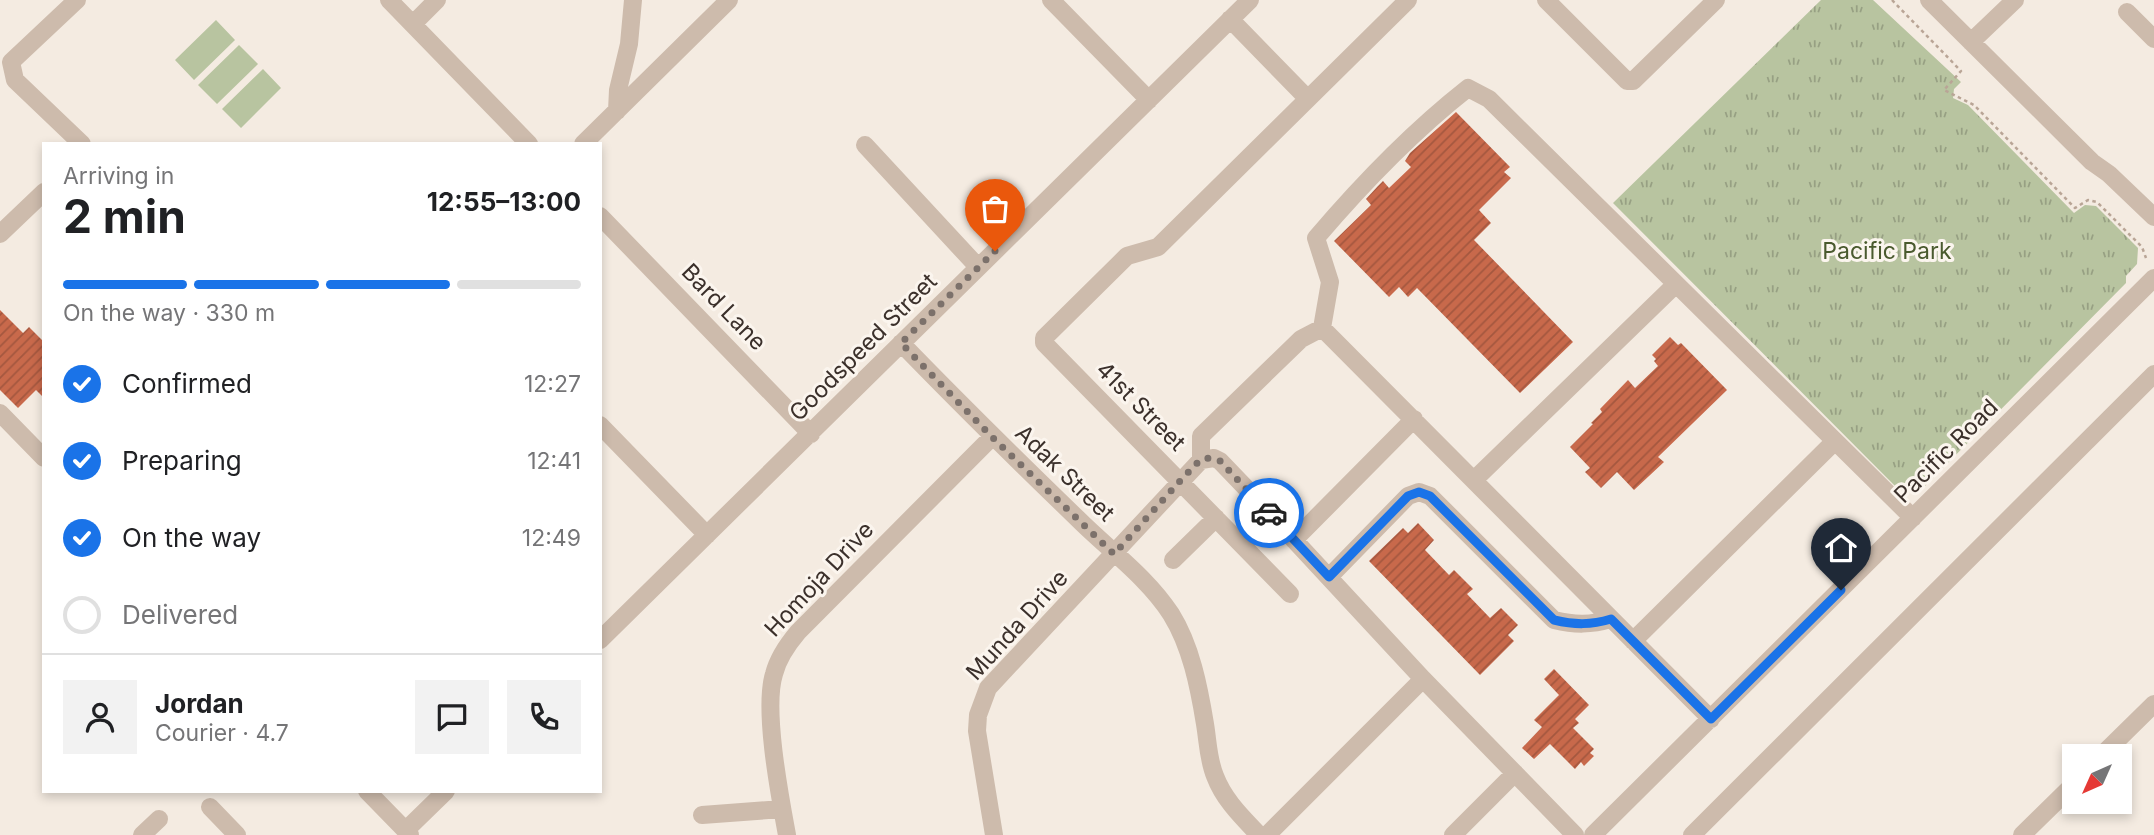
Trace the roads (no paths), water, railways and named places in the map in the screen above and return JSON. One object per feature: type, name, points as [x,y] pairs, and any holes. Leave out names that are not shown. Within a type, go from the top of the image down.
[{"type":"street","points":[[77,0],[11,62],[15,80],[80,142]]},
{"type":"street","points":[[389,0],[527,142]]},
{"type":"street","points":[[413,24],[437,0]]},
{"type":"street","points":[[617,111],[618,90],[629,44],[634,0]]},
{"type":"street","points":[[585,142],[729,0]]},
{"type":"street","points":[[1051,0],[1149,100]]},
{"type":"street","name":"Goodspeed Street","points":[[602,638],[1250,0]]},
{"type":"street","points":[[1230,19],[1307,98],[1408,0]]},
{"type":"street","points":[[1546,0],[1627,81],[1633,81],[1716,0]]},
{"type":"street","points":[[1971,43],[2015,0]]},
{"type":"street","points":[[1942,4],[1971,43],[2092,162],[2109,174],[2154,217]]},
{"type":"street","points":[[2127,12],[2154,39]]},
{"type":"street","points":[[1322,328],[1330,282],[1316,238],[1436,113],[1468,88],[1489,99],[1913,518]]},
{"type":"street","name":"41st Street","points":[[1307,98],[1158,247],[1127,256],[1044,338],[1044,343],[1180,481],[1200,460],[1214,458],[1220,461],[1423,679],[1575,835]]},
{"type":"street","points":[[865,145],[978,267]]},
{"type":"street","points":[[0,234],[42,194]]},
{"type":"street","name":"Bard Lane","points":[[602,218],[811,433]]},
{"type":"street","name":"Pacific Road","points":[[1593,835],[2154,278]]},
{"type":"street","points":[[1474,480],[1676,284]]},
{"type":"street","points":[[1322,328],[1711,719]]},
{"type":"street","points":[[1200,460],[1201,436],[1301,339],[1322,328]]},
{"type":"street","name":"Adak Street","points":[[901,343],[992,437],[1160,598],[1179,628],[1194,669],[1214,775],[1233,808],[1259,835]]},
{"type":"street","points":[[1692,835],[2154,374]]},
{"type":"street","points":[[0,413],[42,456]]},
{"type":"street","points":[[1294,540],[1414,419]]},
{"type":"street","points":[[602,427],[707,535]]},
{"type":"street","name":"Homoja Drive","points":[[787,835],[770,696],[780,656],[798,632],[992,437]]},
{"type":"street","points":[[1633,641],[1835,441]]},
{"type":"street","points":[[1180,481],[1290,594]]},
{"type":"street","name":"Munda Drive","points":[[994,835],[977,731],[982,701],[995,680],[1180,481]]},
{"type":"street","points":[[1329,577],[1408,496],[1419,492],[1430,496],[1554,620],[1572,625],[1611,619]]},
{"type":"street","points":[[1173,560],[1216,518]]},
{"type":"street","points":[[1267,835],[1423,679]]},
{"type":"street","points":[[2114,744],[2154,704]]},
{"type":"street","points":[[1453,835],[1515,773]]},
{"type":"street","points":[[369,793],[408,833],[444,793]]},
{"type":"street","points":[[2022,835],[2062,795]]},
{"type":"street","points":[[210,807],[237,835]]},
{"type":"street","points":[[702,815],[782,808]]},
{"type":"street","points":[[142,835],[159,819]]},
{"type":"park label","name":"Pacific Park","points":[[1887,251]]}]
